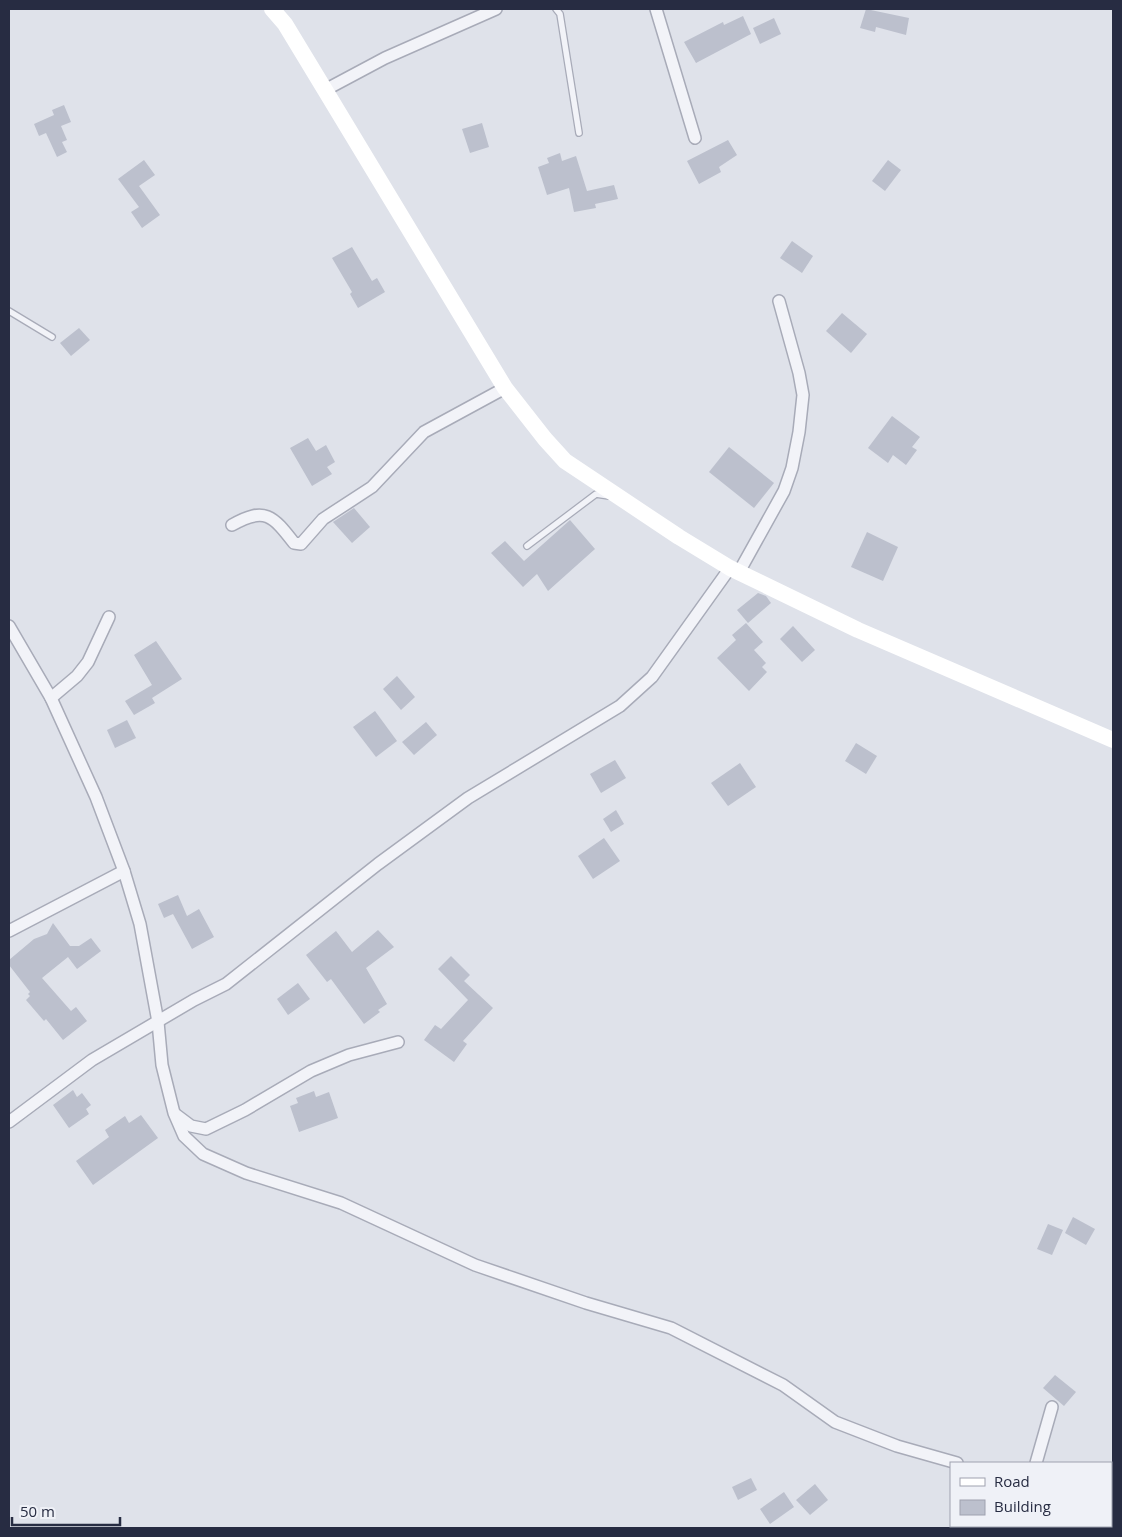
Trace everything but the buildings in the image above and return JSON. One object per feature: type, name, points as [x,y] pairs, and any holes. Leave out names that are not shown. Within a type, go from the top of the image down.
[{"type":"street","points":[[272,9],[285,24],[505,388],[544,439],[565,461],[621,497],[679,538],[734,570],[858,630],[1113,740]]},
{"type":"street","points":[[325,90],[394,54],[496,9]]},
{"type":"street","points":[[656,9],[695,138]]},
{"type":"street","points":[[9,1122],[92,1060],[194,1000],[226,984],[378,864],[468,798],[620,706],[652,677],[734,570],[784,491],[792,468],[799,432],[803,395],[780,301]]},
{"type":"street","points":[[232,525],[248,516],[260,515],[278,523],[294,544],[300,544],[323,519],[372,487],[424,432],[505,388]]},
{"type":"street","points":[[51,698],[77,676],[88,662],[109,617]]},
{"type":"street","points":[[9,626],[51,698],[96,797],[124,871],[140,924],[158,1022],[162,1064],[174,1113],[184,1136],[203,1154],[223,1164],[341,1202],[475,1265],[586,1303],[671,1328],[782,1386],[835,1422],[897,1446],[953,1462]]},
{"type":"street","points":[[9,931],[124,871]]},
{"type":"street","points":[[174,1113],[191,1126],[206,1129],[245,1110],[311,1071],[349,1055],[398,1042]]},
{"type":"street","points":[[1036,1462],[1052,1406]]},
{"type":"lane","points":[[556,9],[560,14],[579,133]]},
{"type":"lane","points":[[9,312],[52,337]]},
{"type":"lane","points":[[527,546],[596,494],[621,497]]}]
